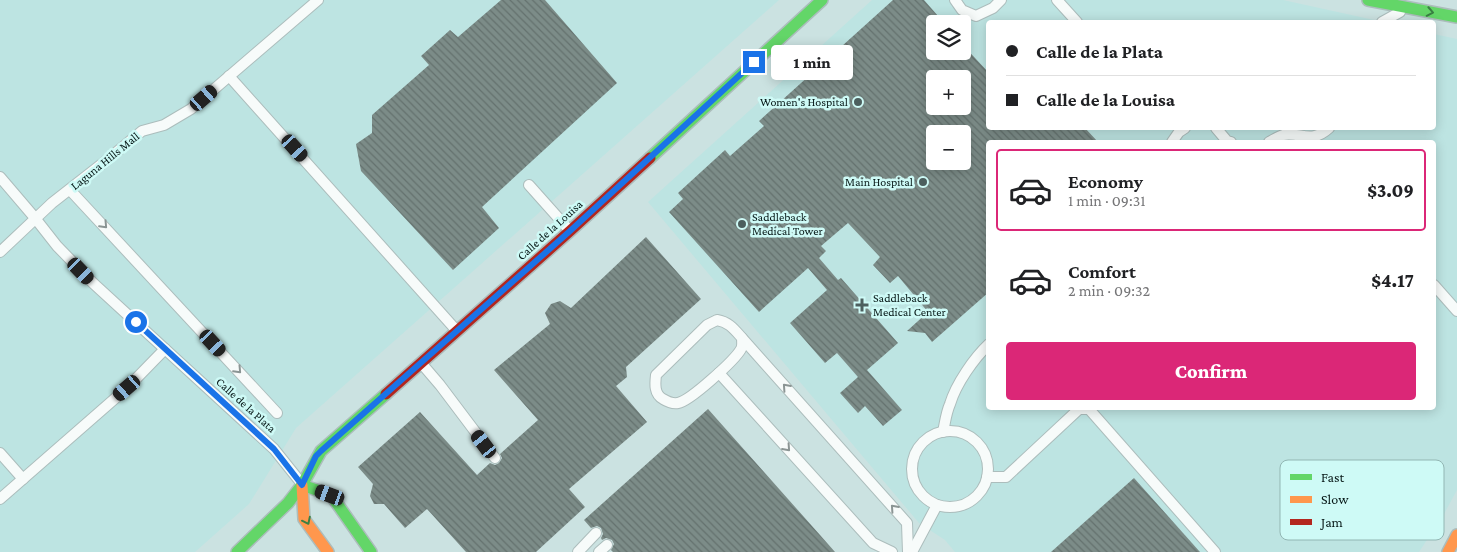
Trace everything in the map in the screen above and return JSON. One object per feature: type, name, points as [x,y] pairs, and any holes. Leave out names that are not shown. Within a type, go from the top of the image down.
[{"type":"street","name":"Calle de la Louisa","points":[[302,485],[316,456],[570,231],[822,0]]},
{"type":"street","points":[[1368,0],[1407,4],[1455,14]]},
{"type":"street","points":[[237,552],[266,526],[302,485]]},
{"type":"street","points":[[302,485],[304,519],[328,552]]},
{"type":"street","points":[[302,485],[331,495],[370,552]]},
{"type":"street","points":[[1448,552],[1457,535]]},
{"type":"lane","name":"Laguna Hills Mall","points":[[0,252],[35,218],[142,131],[164,125],[191,109],[318,0]]},
{"type":"lane","points":[[955,0],[962,10],[976,16],[993,8],[1002,0]]},
{"type":"lane","points":[[1057,0],[1075,20]]},
{"type":"lane","points":[[1385,20],[1407,4],[1411,20]]},
{"type":"lane","points":[[229,76],[457,331]]},
{"type":"lane","points":[[1173,140],[1182,130]]},
{"type":"lane","points":[[1218,130],[1227,140]]},
{"type":"lane","points":[[1272,140],[1284,131],[1303,140],[1321,135],[1327,130]]},
{"type":"lane","name":"Calle de la Plata","points":[[0,177],[56,246],[93,283],[274,449],[302,485]]},
{"type":"lane","points":[[529,185],[570,231]]},
{"type":"lane","points":[[70,190],[277,413]]},
{"type":"lane","points":[[1436,287],[1457,311]]},
{"type":"lane","points":[[742,338],[742,347],[739,352],[688,399],[673,404],[660,398],[656,388],[656,375],[712,322],[717,320],[730,324],[907,523],[908,552]]},
{"type":"lane","points":[[943,432],[950,403],[966,374],[986,347]]},
{"type":"lane","points":[[0,499],[127,388],[165,349]]},
{"type":"lane","points":[[421,363],[495,458]]},
{"type":"lane","points":[[718,373],[873,543],[892,552]]},
{"type":"lane","points":[[987,477],[1006,477],[1078,410]]},
{"type":"lane","points":[[1090,410],[1216,552]]},
{"type":"lane","points":[[943,432],[961,433],[970,436],[985,454],[988,465],[987,477],[982,489],[974,498],[963,505],[950,507],[938,505],[926,499],[918,490],[913,479],[912,466],[915,454],[931,436],[943,432]]},
{"type":"lane","points":[[0,453],[23,479]]},
{"type":"lane","points":[[912,552],[938,505]]},
{"type":"lane","points":[[578,552],[596,533]]},
{"type":"shaded area","points":[[0,0],[779,0],[296,428],[249,504],[195,552],[0,552]]},
{"type":"shaded area","name":"Saddleback Medical Center","points":[[872,0],[1283,0],[1374,20],[986,20],[986,130],[1436,130],[1436,34],[1457,39],[1457,490],[1444,514],[1444,460],[1280,460],[1280,540],[1427,540],[1419,552],[955,552],[945,540],[919,523],[648,202]]},
{"type":"building","points":[[501,0],[545,0],[617,83],[482,207],[499,228],[453,270],[361,171],[356,144],[372,133],[372,115],[429,65],[421,56],[450,30],[458,37]]},
{"type":"building","points":[[893,0],[924,0],[937,15],[926,15],[926,60],[971,60],[971,54],[986,70],[986,130],[1087,130],[1096,140],[986,140],[986,295],[932,342],[925,333],[907,331],[928,312],[898,276],[890,283],[873,265],[880,257],[848,223],[821,246],[826,251],[819,258],[838,280],[841,278],[898,343],[867,370],[902,410],[883,426],[865,406],[858,413],[840,393],[858,377],[837,353],[825,363],[790,323],[827,290],[808,268],[759,312],[669,212],[683,199],[678,193],[725,150],[730,156],[764,126],[759,121]]},
{"type":"building","points":[[646,237],[701,299],[626,367],[627,377],[616,386],[647,422],[569,489],[585,507],[536,552],[466,552],[427,509],[405,528],[384,504],[374,504],[370,496],[373,484],[358,467],[420,412],[477,475],[490,463],[495,465],[499,463],[502,458],[500,454],[538,420],[494,370],[550,324],[545,313],[551,304],[560,301],[571,308]]},
{"type":"building","points":[[708,409],[835,552],[613,552],[611,550],[614,544],[612,540],[606,538],[602,540],[601,538],[603,534],[601,528],[597,526],[591,528],[584,520]]},
{"type":"building","points":[[1134,478],[1200,552],[1051,552]]},
{"type":"traffic: fast","points":[[650,158],[822,0]]},
{"type":"traffic: fast","points":[[1368,0],[1457,17]]},
{"type":"traffic: fast","points":[[237,552],[288,503],[302,485],[321,451],[386,394]]},
{"type":"traffic: fast","points":[[302,485],[331,495],[371,552]]},
{"type":"traffic: slow","points":[[302,485],[304,519],[328,552]]},
{"type":"traffic: slow","points":[[1448,552],[1457,535]]},
{"type":"traffic: jam","points":[[386,394],[650,158]]},
{"type":"place","name":"Women's Hospital","points":[[858,102]]},
{"type":"place","name":"Main Hospital","points":[[923,182]]},
{"type":"place","name":"Saddleback Medical Tower","points":[[742,224]]},
{"type":"place","name":"Saddleback Medical Center","points":[[862,305]]},
{"type":"route","points":[[136,322],[274,449],[302,485],[316,456],[321,451],[570,231],[754,62]]}]
